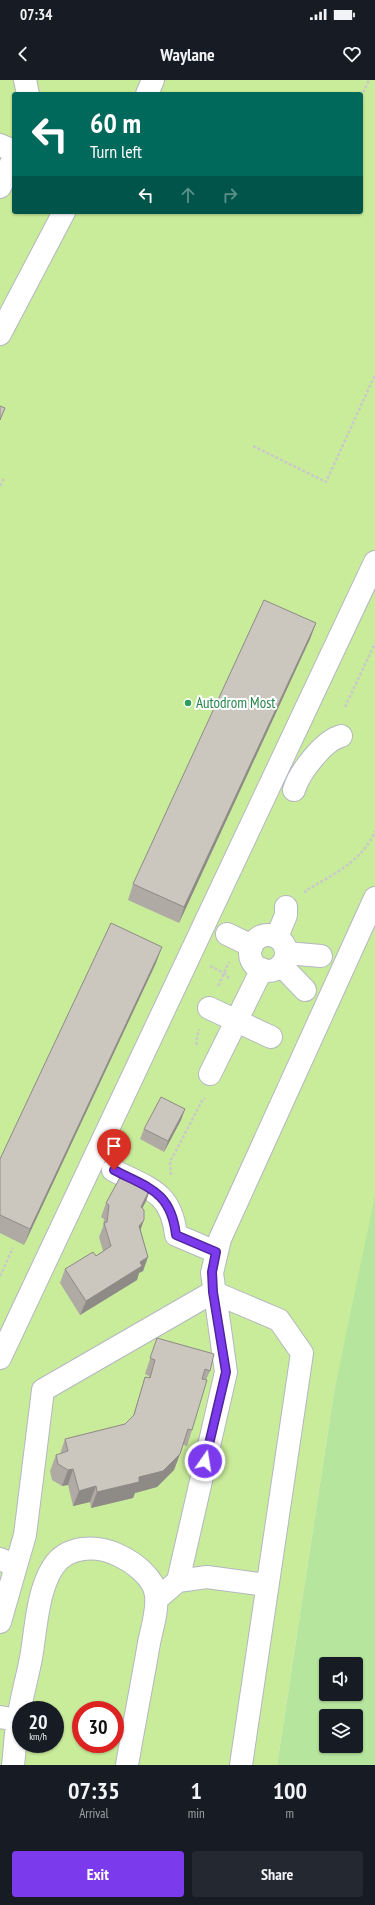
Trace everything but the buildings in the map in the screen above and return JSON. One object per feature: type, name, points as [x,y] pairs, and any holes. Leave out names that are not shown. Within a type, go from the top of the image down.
[{"type":"street","points":[[25,80],[28,92]]},
{"type":"street","points":[[148,92],[153,80]]},
{"type":"street","points":[[0,145],[12,151]]},
{"type":"street","points":[[0,187],[12,162]]},
{"type":"street","points":[[0,334],[63,214]]},
{"type":"street","points":[[0,1358],[374,565]]},
{"type":"street","points":[[294,790],[298,779],[329,741],[341,736]]},
{"type":"street","points":[[178,1581],[226,1372],[213,1292],[212,1272],[216,1252],[220,1240],[375,898]]},
{"type":"street","points":[[210,1074],[237,1021],[276,956],[286,915],[286,907]]},
{"type":"street","points":[[227,934],[252,946],[258,938],[269,935],[276,956],[305,990]]},
{"type":"street","points":[[276,956],[321,956]]},
{"type":"street","points":[[209,1008],[271,1037]]},
{"type":"street","points":[[114,1170],[157,1193],[167,1203],[174,1219],[176,1235],[216,1252]]},
{"type":"street","points":[[0,1622],[8,1562],[25,1535],[43,1390],[213,1292]]},
{"type":"street","points":[[213,1292],[279,1320],[302,1353],[240,1765]]},
{"type":"street","points":[[13,1765],[9,1718],[31,1657],[40,1601],[53,1566],[62,1558],[76,1550],[94,1548],[108,1551],[137,1566],[148,1578],[156,1592],[157,1599],[127,1765]]},
{"type":"street","points":[[157,1599],[178,1581],[207,1577],[268,1585]]},
{"type":"path","points":[[363,93],[369,80]]},
{"type":"path","points":[[253,446],[326,482],[375,375]]},
{"type":"path","points":[[0,486],[4,478]]},
{"type":"path","points":[[345,707],[375,643]]},
{"type":"path","points":[[308,898],[305,891],[360,856],[370,843],[375,831]]},
{"type":"path","points":[[189,957],[224,973],[231,982]]},
{"type":"path","points":[[0,1276],[13,1248]]},
{"type":"green space","name":"Autodrom Most","points":[[0,80],[375,80],[375,1195],[334,1392],[277,1765],[0,1765]]},
{"type":"green space","points":[[375,1187],[375,1765],[277,1765],[334,1392]]},
{"type":"place","name":"Autodrom Most","points":[[188,703]]},
{"type":"route","points":[[114,1170],[157,1193],[167,1203],[174,1219],[176,1235],[216,1252],[212,1272],[213,1292],[226,1372],[205,1461]]}]
